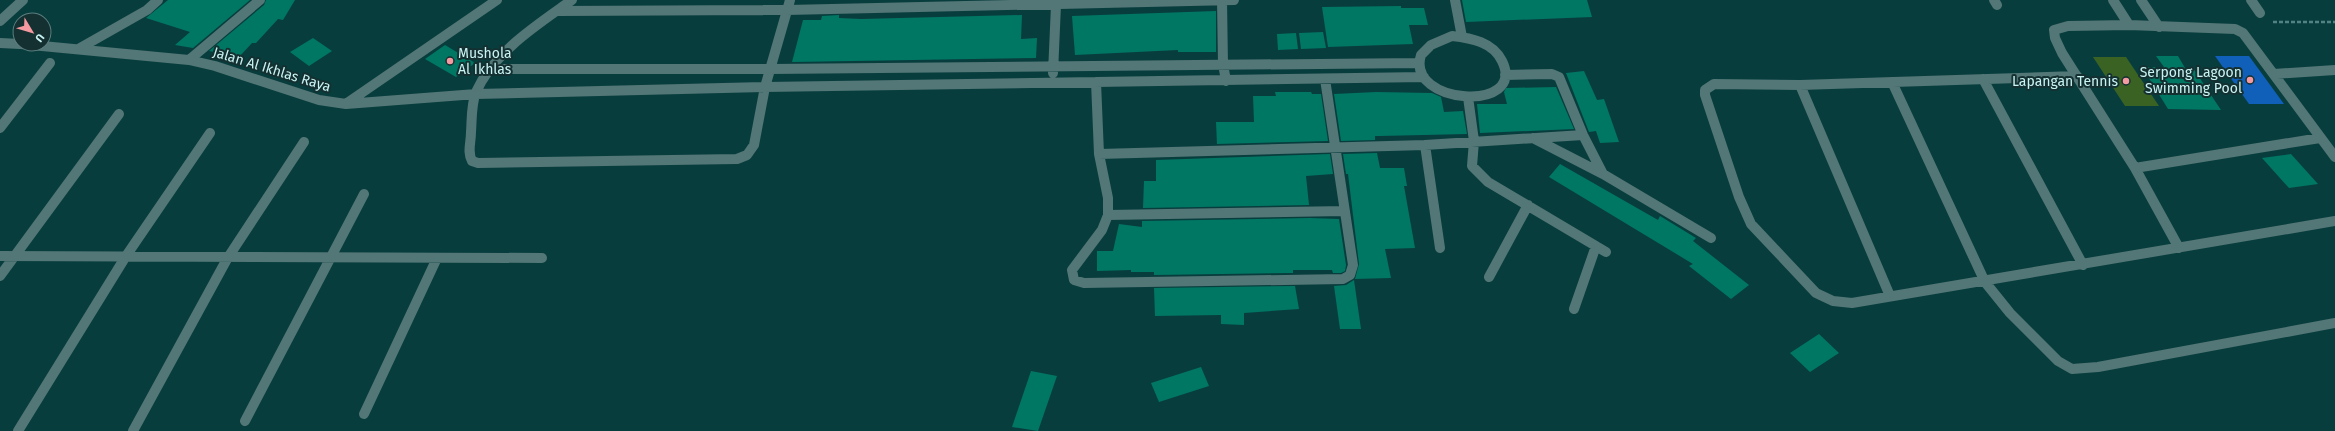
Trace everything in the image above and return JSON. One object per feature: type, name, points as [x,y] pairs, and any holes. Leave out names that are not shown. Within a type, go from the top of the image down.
[{"type":"street","points":[[0,21],[23,0]]},
{"type":"street","points":[[80,48],[147,10],[158,0]]},
{"type":"street","points":[[190,60],[260,0]]},
{"type":"street","points":[[346,104],[497,0]]},
{"type":"street","points":[[572,0],[511,48],[490,69],[476,94],[468,154],[472,161],[478,163],[737,159],[747,155],[754,145],[765,86],[790,0]]},
{"type":"street","points":[[1222,0],[1223,64],[1226,81]]},
{"type":"street","points":[[558,11],[787,10],[1234,0]]},
{"type":"street","points":[[1455,0],[1462,37]]},
{"type":"street","points":[[2112,0],[2129,25]]},
{"type":"street","points":[[2141,0],[2159,27]]},
{"type":"street","points":[[2250,0],[2260,13]]},
{"type":"street","points":[[1053,81],[1056,5]]},
{"type":"street","points":[[2179,248],[2135,168],[2055,38],[2054,30],[2068,26],[2129,25],[2235,29],[2243,34],[2335,157]]},
{"type":"street","points":[[1452,36],[1471,38],[1489,45],[1502,57],[1506,70],[1503,83],[1491,93],[1468,97],[1453,96],[1436,88],[1424,76],[1419,63],[1424,50],[1435,41],[1452,36]]},
{"type":"street","name":"Jalan Al Ikhlas Raya","points":[[0,43],[12,44]]},
{"type":"street","name":"Jalan Al Ikhlas Raya","points":[[52,46],[190,60],[215,66],[318,100],[346,104],[476,94],[765,86],[1053,81],[1226,81],[1424,76]]},
{"type":"street","points":[[0,128],[50,63]]},
{"type":"street","points":[[490,69],[771,69],[1419,63]]},
{"type":"street","points":[[2274,74],[2335,70]]},
{"type":"street","points":[[1505,75],[1552,74],[1560,77],[1583,135],[1603,174]]},
{"type":"street","points":[[2077,76],[1800,85],[1714,84],[1706,90],[1705,95],[1739,197],[1751,224],[1816,293],[1833,301],[1852,303],[1986,282],[2335,221]]},
{"type":"street","points":[[1096,82],[1099,154],[1108,198],[1108,215],[1102,230],[1072,270],[1072,276],[1077,282],[1343,279],[1350,275],[1353,265],[1325,79]]},
{"type":"street","points":[[1983,79],[2083,265]]},
{"type":"street","points":[[1892,82],[1986,282],[2033,337],[2058,361],[2072,368],[2098,367],[2335,323]]},
{"type":"street","points":[[1800,85],[1890,296]]},
{"type":"street","points":[[1468,97],[1474,141],[1472,166],[1478,174],[1606,252]]},
{"type":"street","points":[[0,276],[118,114]]},
{"type":"street","points":[[18,431],[126,256],[210,133]]},
{"type":"street","points":[[1099,154],[1425,145],[1531,137],[1583,135]]},
{"type":"street","points":[[1531,137],[1603,174],[1711,238]]},
{"type":"street","points":[[2135,168],[2320,138]]},
{"type":"street","points":[[133,431],[227,259],[304,142]]},
{"type":"street","points":[[1425,145],[1440,248]]},
{"type":"street","points":[[245,421],[364,194]]},
{"type":"street","points":[[1489,277],[1528,205]]},
{"type":"street","points":[[1108,215],[1345,211]]},
{"type":"street","points":[[1574,309],[1596,246]]},
{"type":"street","points":[[0,256],[126,256],[227,259],[331,257],[542,258]]},
{"type":"street","points":[[364,414],[437,258]]},
{"type":"path","points":[[2268,22],[2335,22]]},
{"type":"green space","name":"Lapangan Tennis","points":[[2093,57],[2126,57],[2159,106],[2125,106]]},
{"type":"water","name":"Serpong Lagoon Swimming Pool","points":[[2215,56],[2249,56],[2284,104],[2249,104]]},
{"type":"building","points":[[168,0],[250,0],[193,48],[175,45],[190,32],[146,18]]},
{"type":"building","points":[[266,0],[295,0],[283,20],[278,19],[256,43],[252,43],[239,57],[209,51],[264,5]]},
{"type":"building","points":[[1462,0],[1587,0],[1592,17],[1466,22]]},
{"type":"building","points":[[1401,6],[1401,8],[1424,8],[1428,25],[1409,25],[1413,44],[1328,47],[1322,7]]},
{"type":"building","points":[[1216,11],[1216,52],[1178,52],[1178,50],[1075,55],[1072,16]]},
{"type":"building","points":[[839,15],[839,18],[861,19],[1022,15],[1021,39],[1037,38],[1036,58],[792,62],[803,20],[821,20],[822,16]]},
{"type":"building","points":[[1323,32],[1326,48],[1301,49],[1299,33]]},
{"type":"building","points":[[1296,33],[1298,49],[1278,50],[1277,34]]},
{"type":"building","points":[[313,38],[332,51],[309,66],[290,52]]},
{"type":"building","name":"Mushola Al Ikhlas","points":[[445,45],[475,63],[456,77],[425,59]]},
{"type":"building","points":[[2156,56],[2178,56],[2185,68],[2193,68],[2221,110],[2168,109],[2142,67],[2164,67]]},
{"type":"building","points":[[1584,71],[1597,100],[1604,99],[1619,142],[1600,143],[1596,131],[1589,132],[1566,73]]},
{"type":"building","points":[[1556,87],[1574,129],[1480,133],[1477,104],[1507,104],[1504,92],[1506,88]]},
{"type":"building","points":[[1275,92],[1311,92],[1312,94],[1321,94],[1328,141],[1217,144],[1216,122],[1254,122],[1253,96],[1276,96]]},
{"type":"building","points":[[1376,92],[1432,93],[1441,97],[1444,112],[1463,111],[1467,134],[1375,136],[1375,140],[1341,141],[1334,94]]},
{"type":"building","points":[[1377,153],[1380,168],[1404,168],[1407,186],[1404,186],[1415,248],[1385,249],[1391,278],[1355,279],[1359,264],[1348,174],[1346,174],[1343,154]]},
{"type":"building","points":[[1330,154],[1333,174],[1306,176],[1309,205],[1143,208],[1144,181],[1156,181],[1156,160]]},
{"type":"building","points":[[2291,154],[2318,184],[2289,188],[2262,158]]},
{"type":"building","points":[[1560,164],[1658,220],[1660,216],[1696,238],[1693,241],[1749,285],[1731,299],[1689,266],[1693,264],[1549,177]]},
{"type":"building","points":[[1310,218],[1339,219],[1346,265],[1345,271],[1341,273],[1333,273],[1332,270],[1293,270],[1293,273],[1154,275],[1154,272],[1131,272],[1131,270],[1097,271],[1097,251],[1113,251],[1119,224],[1142,227],[1142,221]]},
{"type":"building","points":[[1354,280],[1361,329],[1340,329],[1334,286],[1346,285]]},
{"type":"building","points":[[1295,286],[1299,309],[1244,313],[1244,325],[1221,324],[1221,315],[1155,316],[1154,288]]},
{"type":"building","points":[[1819,334],[1839,353],[1810,372],[1790,353]]},
{"type":"building","points":[[1201,367],[1209,386],[1159,402],[1151,383]]},
{"type":"building","points":[[1031,371],[1057,376],[1038,431],[1012,427]]},
{"type":"place","name":"Mushola Al Ikhlas","points":[[450,61]]},
{"type":"place","name":"Serpong Lagoon Swimming Pool","points":[[2250,80]]},
{"type":"place","name":"Lapangan Tennis","points":[[2126,81]]}]
